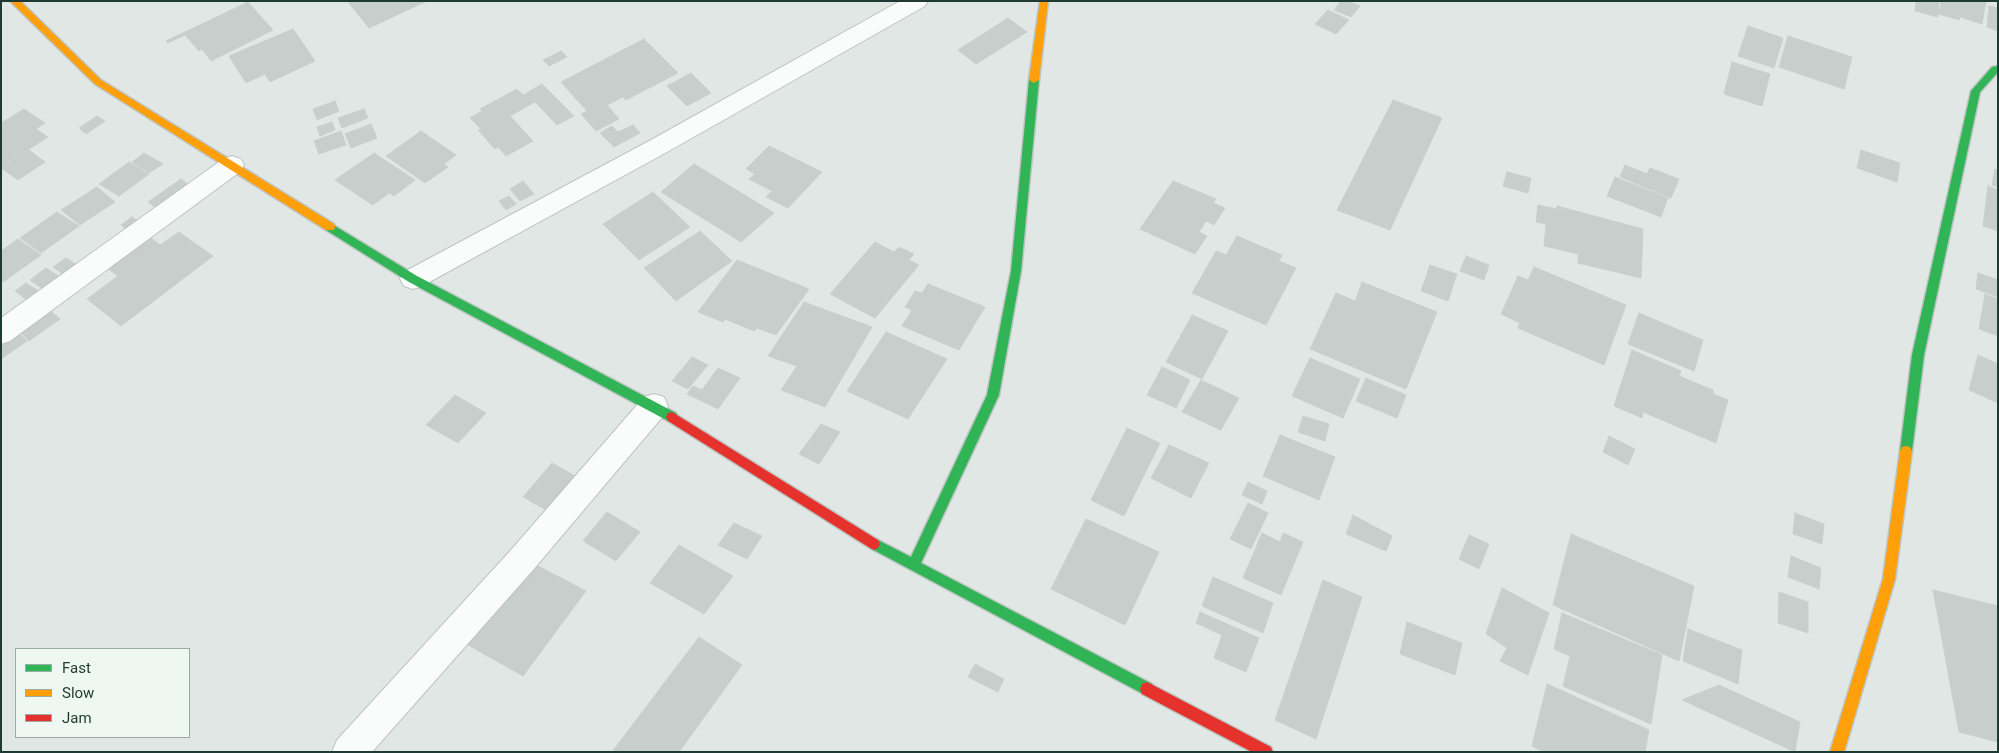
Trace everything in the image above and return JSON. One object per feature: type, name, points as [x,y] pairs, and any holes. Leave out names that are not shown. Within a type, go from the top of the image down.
[{"type":"street","points":[[14,1],[98,82],[413,279],[654,406],[877,546],[1266,752]]},
{"type":"street","points":[[413,279],[658,146],[917,1]]},
{"type":"street","points":[[914,565],[993,395],[1016,272],[1035,66],[1044,1]]},
{"type":"street","points":[[1837,752],[1889,579],[1918,355],[1976,91],[1995,69],[1998,70]]},
{"type":"street","points":[[1,332],[232,165]]},
{"type":"street","points":[[349,752],[522,560],[654,406]]},
{"type":"building","points":[[427,1],[369,28],[348,2]]},
{"type":"building","points":[[1341,1],[1348,1],[1360,6],[1351,17],[1334,10]]},
{"type":"building","points":[[1916,1],[1939,1],[1938,17],[1915,11]]},
{"type":"building","points":[[1941,1],[1986,1],[1982,24],[1960,17],[1959,20],[1939,14]]},
{"type":"building","points":[[248,2],[273,30],[211,61],[202,49],[199,51],[185,35],[168,43],[166,41]]},
{"type":"building","points":[[1989,6],[1998,8],[1998,31],[1987,27]]},
{"type":"building","points":[[1328,10],[1349,20],[1336,34],[1315,24]]},
{"type":"building","points":[[1008,18],[1027,32],[976,64],[958,50]]},
{"type":"building","points":[[1748,26],[1783,38],[1774,68],[1738,56]]},
{"type":"building","points":[[293,29],[315,61],[270,82],[265,74],[246,83],[229,56]]},
{"type":"building","points":[[1788,36],[1852,57],[1844,89],[1779,67]]},
{"type":"building","points":[[644,39],[678,73],[626,100],[623,97],[607,105],[619,119],[596,131],[581,114],[587,111],[561,82]]},
{"type":"building","points":[[561,51],[567,57],[549,66],[543,60]]},
{"type":"building","points":[[1732,62],[1770,74],[1762,106],[1724,94]]},
{"type":"building","points":[[691,73],[711,93],[687,106],[667,86]]},
{"type":"building","points":[[542,84],[574,116],[557,125],[535,102],[510,116],[533,141],[506,156],[498,147],[495,149],[478,130],[481,129],[470,118],[482,111],[480,109],[517,89],[523,95]]},
{"type":"building","points":[[1393,100],[1442,118],[1390,230],[1337,210]]},
{"type":"building","points":[[335,101],[339,111],[317,120],[313,109]]},
{"type":"building","points":[[24,109],[45,123],[36,129],[48,137],[1,167],[1,123]]},
{"type":"building","points":[[364,109],[368,118],[342,128],[338,118]]},
{"type":"building","points":[[97,116],[105,121],[86,134],[79,128]]},
{"type":"building","points":[[332,122],[335,130],[320,136],[317,127]]},
{"type":"building","points":[[371,124],[377,138],[351,148],[345,134]]},
{"type":"building","points":[[633,125],[640,133],[614,147],[600,133],[612,126],[618,132]]},
{"type":"building","points":[[341,131],[346,145],[319,154],[314,141]]},
{"type":"building","points":[[421,131],[456,155],[444,164],[448,167],[425,183],[386,156]]},
{"type":"building","points":[[769,146],[822,172],[788,208],[766,197],[772,191],[749,179],[755,174],[746,169]]},
{"type":"building","points":[[29,150],[45,162],[18,180],[1,168]]},
{"type":"building","points":[[1861,150],[1900,163],[1897,182],[1857,168]]},
{"type":"building","points":[[144,153],[163,164],[149,173],[132,162]]},
{"type":"building","points":[[374,153],[415,180],[394,196],[389,193],[373,205],[335,180]]},
{"type":"building","points":[[129,162],[149,174],[119,196],[99,184]]},
{"type":"building","points":[[694,164],[774,213],[741,242],[661,192]]},
{"type":"building","points":[[1625,165],[1647,174],[1650,168],[1679,179],[1671,198],[1620,177]]},
{"type":"building","points":[[1995,169],[1998,170],[1998,187],[1992,185]]},
{"type":"building","points":[[1507,172],[1531,178],[1528,193],[1503,186]]},
{"type":"building","points":[[1615,177],[1668,198],[1661,217],[1607,196]]},
{"type":"building","points":[[181,179],[193,188],[160,211],[148,202]]},
{"type":"building","points":[[523,181],[534,194],[520,201],[510,189]]},
{"type":"building","points":[[1173,181],[1216,199],[1213,203],[1225,208],[1214,225],[1206,221],[1199,232],[1207,236],[1195,254],[1140,229]]},
{"type":"building","points":[[1988,186],[1998,190],[1998,231],[1983,226]]},
{"type":"building","points":[[97,187],[115,202],[80,225],[61,210]]},
{"type":"building","points":[[653,192],[690,227],[639,260],[603,224]]},
{"type":"building","points":[[509,196],[516,204],[506,210],[499,201]]},
{"type":"building","points":[[1538,205],[1557,209],[1557,206],[1643,229],[1641,278],[1578,263],[1578,254],[1544,246],[1546,224],[1536,222]]},
{"type":"building","points":[[57,212],[79,226],[41,253],[20,238]]},
{"type":"building","points":[[132,217],[143,224],[132,233],[121,225]]},
{"type":"building","points":[[700,231],[732,261],[676,301],[644,268]]},
{"type":"building","points":[[179,232],[213,256],[121,326],[87,299],[118,276],[107,268],[150,237],[160,245]]},
{"type":"building","points":[[1237,236],[1282,255],[1279,261],[1296,268],[1266,325],[1192,293],[1216,251],[1226,255]]},
{"type":"building","points":[[18,239],[41,255],[3,282],[1,280],[1,251]]},
{"type":"building","points":[[875,242],[894,252],[899,247],[914,254],[909,260],[919,265],[875,318],[830,294]]},
{"type":"building","points":[[1466,256],[1489,265],[1484,280],[1460,271]]},
{"type":"building","points":[[66,258],[81,268],[68,278],[53,267]]},
{"type":"building","points":[[737,260],[809,289],[776,335],[757,328],[754,331],[725,319],[723,322],[698,312]]},
{"type":"building","points":[[1430,265],[1457,274],[1448,301],[1421,291]]},
{"type":"building","points":[[1534,267],[1626,305],[1604,365],[1518,328],[1520,323],[1501,314],[1518,276],[1528,280]]},
{"type":"building","points":[[46,268],[63,279],[47,292],[30,280]]},
{"type":"building","points":[[1978,273],[1998,280],[1998,297],[1976,289]]},
{"type":"building","points":[[1362,282],[1437,312],[1406,389],[1310,349],[1336,293],[1355,301]]},
{"type":"building","points":[[26,283],[40,292],[28,301],[15,291]]},
{"type":"building","points":[[928,284],[985,307],[959,350],[902,326],[912,310],[905,307],[915,291],[922,293]]},
{"type":"building","points":[[1985,294],[1998,299],[1998,336],[1979,329]]},
{"type":"building","points":[[804,302],[872,327],[825,407],[781,390],[797,366],[768,356]]},
{"type":"building","points":[[46,307],[60,319],[29,341],[16,328]]},
{"type":"building","points":[[1639,313],[1703,340],[1694,371],[1628,344]]},
{"type":"building","points":[[1192,315],[1228,331],[1202,379],[1166,362]]},
{"type":"building","points":[[14,329],[27,341],[1,359],[1,338]]},
{"type":"building","points":[[886,332],[947,359],[908,419],[847,391]]},
{"type":"building","points":[[1632,350],[1681,371],[1679,376],[1713,390],[1713,394],[1728,400],[1716,443],[1643,412],[1642,418],[1614,406]]},
{"type":"building","points":[[1978,355],[1998,364],[1998,403],[1969,390]]},
{"type":"building","points":[[692,357],[708,365],[688,389],[672,381]]},
{"type":"building","points":[[1310,358],[1360,379],[1343,418],[1292,396]]},
{"type":"building","points":[[1162,367],[1190,380],[1176,408],[1147,395]]},
{"type":"building","points":[[718,368],[740,378],[718,409],[687,394],[693,386],[702,390]]},
{"type":"building","points":[[1366,378],[1406,395],[1397,418],[1356,401]]},
{"type":"building","points":[[1201,380],[1239,398],[1221,430],[1182,412]]},
{"type":"building","points":[[455,395],[486,413],[458,443],[426,425]]},
{"type":"building","points":[[1303,416],[1329,424],[1325,441],[1298,432]]},
{"type":"building","points":[[821,424],[840,432],[819,464],[799,454]]},
{"type":"building","points":[[1127,428],[1160,443],[1124,516],[1091,500]]},
{"type":"building","points":[[1280,435],[1335,457],[1319,500],[1263,476]]},
{"type":"building","points":[[1609,436],[1635,449],[1628,465],[1603,452]]},
{"type":"building","points":[[1169,445],[1209,463],[1191,498],[1151,478]]},
{"type":"building","points":[[552,463],[577,477],[548,511],[523,497]]},
{"type":"building","points":[[1248,482],[1267,491],[1262,504],[1242,495]]},
{"type":"building","points":[[1248,503],[1268,513],[1251,549],[1230,539]]},
{"type":"building","points":[[607,512],[640,532],[616,561],[583,541]]},
{"type":"building","points":[[1795,513],[1824,524],[1822,544],[1793,534]]},
{"type":"building","points":[[1353,515],[1392,536],[1386,551],[1346,534]]},
{"type":"building","points":[[1086,519],[1159,552],[1125,625],[1051,589]]},
{"type":"building","points":[[734,523],[762,536],[747,559],[718,545]]},
{"type":"building","points":[[1262,533],[1280,542],[1283,533],[1303,542],[1281,595],[1243,578]]},
{"type":"building","points":[[1571,534],[1694,586],[1679,661],[1553,605]]},
{"type":"building","points":[[1469,535],[1489,544],[1479,569],[1459,559]]},
{"type":"building","points":[[679,545],[733,576],[704,614],[650,583]]},
{"type":"building","points":[[1791,556],[1821,568],[1819,589],[1788,577]]},
{"type":"building","points":[[525,559],[586,591],[523,676],[461,641]]},
{"type":"building","points":[[1213,577],[1273,603],[1263,633],[1202,606]]},
{"type":"building","points":[[1323,580],[1362,597],[1316,739],[1275,720]]},
{"type":"building","points":[[1502,588],[1549,613],[1528,675],[1500,661],[1507,648],[1486,634]]},
{"type":"building","points":[[1933,590],[1998,606],[1998,742],[1959,732]]},
{"type":"building","points":[[1779,592],[1808,602],[1808,633],[1778,623]]},
{"type":"building","points":[[1200,612],[1259,638],[1246,672],[1214,658],[1222,635],[1196,623]]},
{"type":"building","points":[[1562,613],[1662,655],[1651,724],[1563,686],[1570,656],[1554,649]]},
{"type":"building","points":[[1407,622],[1462,643],[1455,675],[1400,654]]},
{"type":"building","points":[[1688,629],[1742,650],[1738,684],[1683,661]]},
{"type":"building","points":[[699,637],[742,665],[679,752],[612,752]]},
{"type":"building","points":[[975,664],[1004,679],[998,692],[968,677]]},
{"type":"building","points":[[1547,684],[1649,730],[1645,752],[1544,752],[1532,746]]},
{"type":"building","points":[[1719,685],[1800,722],[1795,752],[1682,700]]},
{"type":"traffic: fast","points":[[1906,451],[1918,355],[1976,91],[1995,69],[1998,69]]},
{"type":"traffic: fast","points":[[914,565],[993,395],[1016,271],[1034,80]]},
{"type":"traffic: fast","points":[[330,227],[413,279],[672,417]]},
{"type":"traffic: fast","points":[[874,544],[1147,689]]},
{"type":"traffic: slow","points":[[14,1],[98,82],[330,227]]},
{"type":"traffic: slow","points":[[1034,80],[1044,1]]},
{"type":"traffic: slow","points":[[1837,752],[1889,579],[1906,451]]},
{"type":"traffic: jam","points":[[672,417],[874,544]]},
{"type":"traffic: jam","points":[[1147,689],[1266,752]]}]
